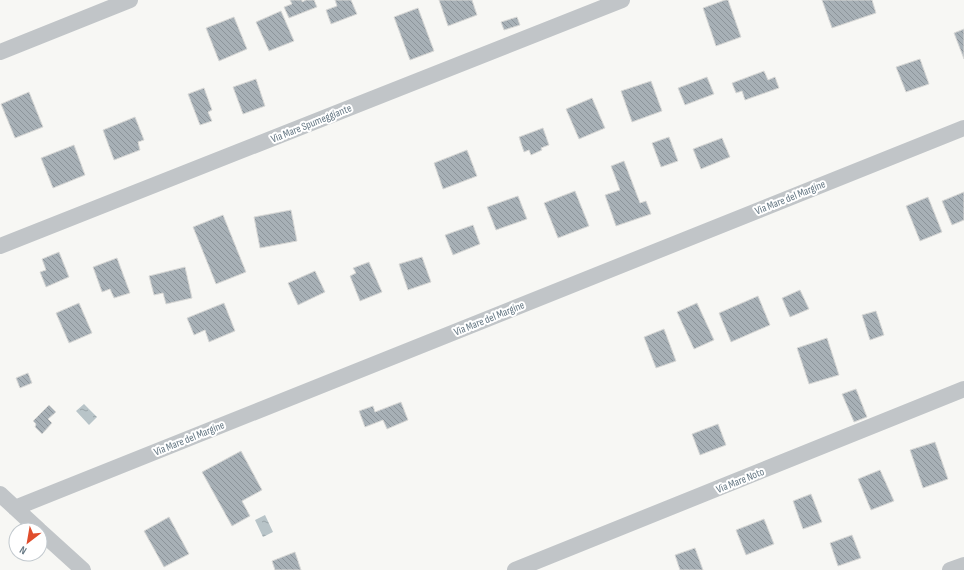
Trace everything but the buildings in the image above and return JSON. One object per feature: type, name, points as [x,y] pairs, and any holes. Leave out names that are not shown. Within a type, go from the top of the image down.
[{"type":"street","points":[[0,52],[130,0]]},
{"type":"street","name":"Via Mare Spumeggiante","points":[[0,246],[622,0]]},
{"type":"street","name":"Via Mare del Margine","points":[[15,508],[964,128]]},
{"type":"street","name":"Via Mare Noto","points":[[515,570],[964,389]]},
{"type":"street","points":[[0,494],[31,522]]},
{"type":"street","points":[[48,537],[83,570]]},
{"type":"street","points":[[950,570],[964,565]]},
{"type":"water","points":[[84,404],[97,417],[89,425],[76,411]]},
{"type":"water","points":[[265,515],[273,532],[263,537],[255,520]]}]
